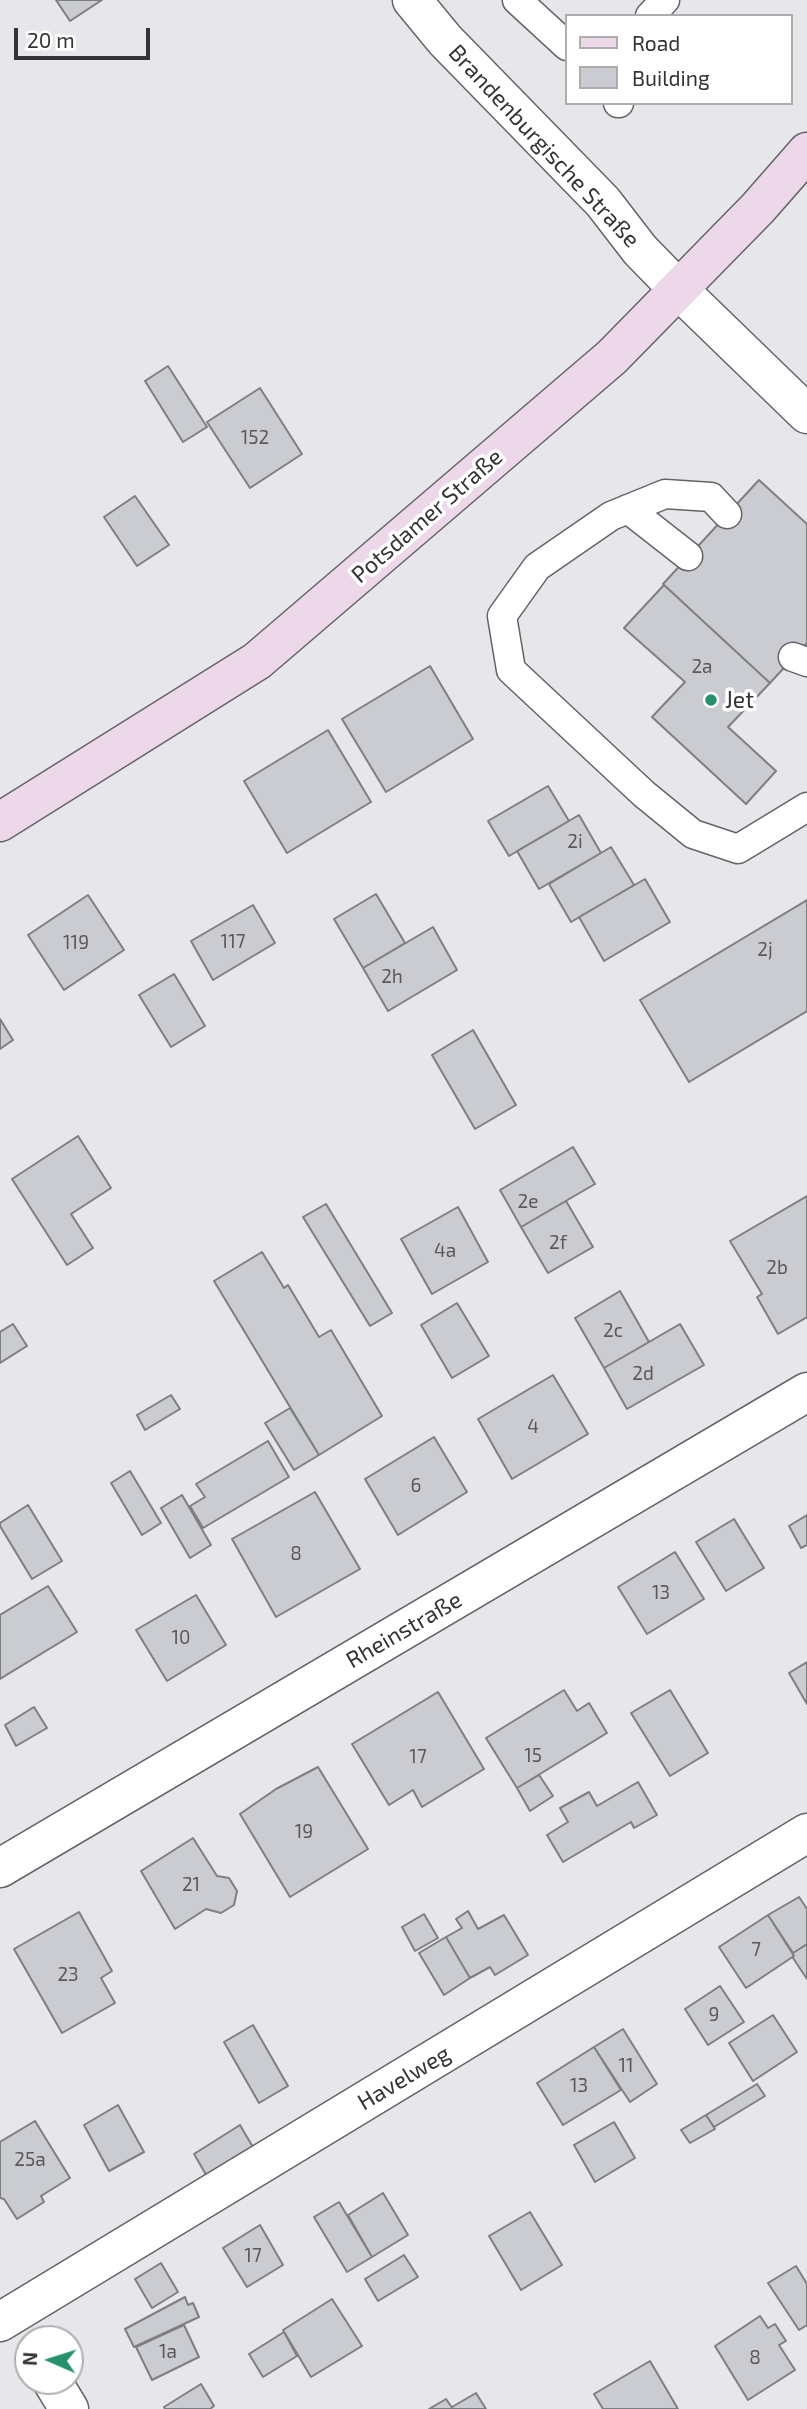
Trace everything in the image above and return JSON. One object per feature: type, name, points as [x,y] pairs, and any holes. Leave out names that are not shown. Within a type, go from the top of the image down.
[{"type":"main road","name":"Potsdamer Straße","points":[[0,822],[257,661],[612,357],[758,208],[807,152]]},
{"type":"street","name":"Brandenburgische Straße","points":[[412,0],[445,40],[603,202],[640,250],[807,414]]},
{"type":"street","name":"Rheinstraße","points":[[0,1868],[807,1392]]},
{"type":"street","name":"Havelweg","points":[[10,2319],[807,1833]]},
{"type":"lane","points":[[517,0],[566,45]]},
{"type":"lane","points":[[652,14],[665,0]]},
{"type":"lane","points":[[727,514],[711,498],[665,494],[611,516],[537,567],[502,616],[511,670],[644,794],[693,834],[738,849],[807,807]]},
{"type":"lane","points":[[628,509],[688,556]]},
{"type":"building","points":[[56,0],[102,0],[70,21]]},
{"type":"building","points":[[168,366],[207,427],[183,442],[145,381]]},
{"type":"building","points":[[260,388],[302,454],[250,488],[207,422]]},
{"type":"building","points":[[759,480],[807,524],[807,643],[770,683],[663,584]]},
{"type":"building","points":[[135,496],[169,545],[137,566],[104,517]]},
{"type":"building","name":"Jet","points":[[664,585],[770,683],[728,727],[776,771],[746,804],[652,717],[685,682],[624,628]]},
{"type":"building","points":[[430,666],[473,739],[386,792],[342,719]]},
{"type":"building","points":[[328,730],[371,802],[287,853],[244,781]]},
{"type":"building","points":[[548,786],[569,821],[509,856],[488,821]]},
{"type":"building","points":[[579,815],[601,853],[539,889],[517,851]]},
{"type":"building","points":[[611,847],[634,885],[571,922],[549,884]]},
{"type":"building","points":[[645,879],[670,922],[604,961],[579,917]]},
{"type":"building","points":[[376,894],[405,943],[363,968],[334,919]]},
{"type":"building","points":[[88,895],[124,950],[64,990],[28,935]]},
{"type":"building","points":[[807,900],[807,1011],[689,1082],[640,1000]]},
{"type":"building","points":[[253,905],[275,943],[213,980],[191,941]]},
{"type":"building","points":[[433,927],[457,970],[388,1011],[363,968]]},
{"type":"building","points":[[174,974],[205,1026],[171,1047],[139,995]]},
{"type":"building","points":[[0,1019],[13,1040],[0,1049]]},
{"type":"building","points":[[473,1030],[516,1105],[475,1129],[432,1055]]},
{"type":"building","points":[[78,1136],[111,1188],[71,1214],[93,1248],[67,1265],[12,1179]]},
{"type":"building","points":[[573,1147],[595,1184],[521,1227],[500,1190]]},
{"type":"building","points":[[807,1196],[807,1317],[778,1334],[757,1297],[762,1294],[730,1241]]},
{"type":"building","points":[[566,1201],[593,1247],[548,1273],[521,1227]]},
{"type":"building","points":[[326,1204],[392,1313],[370,1326],[303,1217]]},
{"type":"building","points":[[458,1207],[488,1262],[432,1294],[401,1239]]},
{"type":"building","points":[[262,1252],[284,1288],[288,1285],[319,1337],[331,1330],[382,1416],[319,1455],[214,1281]]},
{"type":"building","points":[[620,1291],[649,1342],[604,1368],[575,1318]]},
{"type":"building","points":[[457,1303],[489,1356],[452,1378],[421,1325]]},
{"type":"building","points":[[13,1324],[27,1346],[0,1363],[0,1332]]},
{"type":"building","points":[[680,1324],[704,1365],[627,1409],[604,1368]]},
{"type":"building","points":[[553,1375],[588,1434],[512,1479],[478,1419]]},
{"type":"building","points":[[171,1395],[180,1409],[145,1430],[137,1415]]},
{"type":"building","points":[[290,1408],[319,1455],[294,1470],[265,1423]]},
{"type":"building","points":[[434,1437],[467,1492],[398,1535],[365,1479]]},
{"type":"building","points":[[268,1441],[289,1477],[203,1528],[190,1506],[205,1497],[196,1484]]},
{"type":"building","points":[[130,1471],[161,1523],[142,1535],[111,1483]]},
{"type":"building","points":[[315,1492],[360,1569],[276,1617],[232,1539]]},
{"type":"building","points":[[182,1495],[211,1545],[190,1558],[161,1508]]},
{"type":"building","points":[[28,1505],[62,1561],[32,1579],[0,1526],[0,1523]]},
{"type":"building","points":[[807,1515],[807,1545],[801,1548],[789,1526]]},
{"type":"building","points":[[734,1519],[764,1568],[726,1591],[696,1542]]},
{"type":"building","points":[[675,1552],[704,1599],[647,1634],[618,1587]]},
{"type":"building","points":[[48,1586],[77,1632],[0,1679],[0,1615]]},
{"type":"building","points":[[196,1595],[226,1645],[167,1681],[136,1630]]},
{"type":"building","points":[[807,1662],[807,1704],[789,1673]]},
{"type":"building","points":[[564,1690],[577,1711],[589,1703],[607,1733],[517,1788],[486,1738]]},
{"type":"building","points":[[670,1690],[708,1753],[670,1776],[631,1713]]},
{"type":"building","points":[[438,1692],[484,1769],[422,1807],[413,1790],[389,1805],[352,1744]]},
{"type":"building","points":[[34,1707],[47,1728],[16,1746],[5,1725]]},
{"type":"building","points":[[318,1767],[368,1849],[290,1897],[240,1814],[276,1789]]},
{"type":"building","points":[[539,1775],[553,1796],[530,1811],[517,1788]]},
{"type":"building","points":[[638,1782],[657,1815],[634,1828],[631,1822],[563,1862],[547,1835],[568,1822],[560,1808],[589,1792],[597,1806]]},
{"type":"building","points":[[193,1838],[217,1876],[229,1878],[237,1891],[234,1905],[221,1913],[206,1909],[175,1929],[141,1871]]},
{"type":"building","points":[[799,1897],[807,1909],[807,1944],[793,1953],[768,1915]]},
{"type":"building","points":[[468,1911],[478,1929],[504,1915],[528,1955],[495,1975],[490,1967],[470,1978],[446,1937],[462,1928],[456,1919]]},
{"type":"building","points":[[79,1912],[112,1971],[101,1978],[115,2003],[62,2033],[14,1949]]},
{"type":"building","points":[[424,1914],[438,1938],[415,1951],[402,1927]]},
{"type":"building","points":[[768,1915],[794,1956],[746,1988],[719,1947]]},
{"type":"building","points":[[446,1937],[470,1978],[444,1995],[419,1953]]},
{"type":"building","points":[[807,1944],[807,1979],[793,1958],[793,1953]]},
{"type":"building","points":[[720,1986],[744,2022],[708,2045],[685,2009]]},
{"type":"building","points":[[773,2015],[797,2052],[753,2081],[729,2043]]},
{"type":"building","points":[[253,2025],[288,2086],[259,2103],[224,2042]]},
{"type":"building","points":[[623,2029],[657,2084],[630,2102],[594,2047]]},
{"type":"building","points":[[594,2047],[621,2090],[563,2125],[537,2083]]},
{"type":"building","points":[[757,2084],[765,2096],[714,2127],[706,2115]]},
{"type":"building","points":[[118,2105],[144,2152],[109,2171],[84,2125]]},
{"type":"building","points":[[706,2115],[715,2129],[690,2143],[681,2130]]},
{"type":"building","points":[[35,2121],[70,2178],[41,2196],[44,2202],[17,2219],[4,2199],[0,2198],[0,2142]]},
{"type":"building","points":[[614,2122],[635,2158],[595,2182],[574,2145]]},
{"type":"building","points":[[240,2125],[254,2149],[208,2178],[194,2154]]},
{"type":"building","points":[[383,2193],[408,2235],[372,2257],[348,2215]]},
{"type":"building","points":[[339,2202],[372,2257],[347,2272],[314,2217]]},
{"type":"building","points":[[530,2212],[562,2265],[521,2290],[489,2236]]},
{"type":"building","points":[[260,2225],[283,2265],[247,2287],[223,2248]]},
{"type":"building","points":[[404,2255],[418,2277],[378,2301],[365,2279]]},
{"type":"building","points":[[161,2263],[178,2292],[152,2308],[135,2279]]},
{"type":"building","points":[[796,2266],[807,2284],[807,2325],[799,2330],[768,2283]]},
{"type":"building","points":[[185,2297],[188,2305],[193,2303],[199,2317],[134,2347],[125,2329]]},
{"type":"building","points":[[332,2299],[362,2346],[311,2377],[283,2330]]},
{"type":"building","points":[[760,2316],[768,2328],[775,2324],[786,2341],[779,2345],[795,2370],[748,2400],[715,2346]]},
{"type":"building","points":[[184,2325],[199,2357],[152,2380],[136,2347]]},
{"type":"building","points":[[284,2332],[297,2356],[263,2377],[249,2354]]},
{"type":"building","points":[[650,2361],[678,2409],[603,2409],[594,2394]]},
{"type":"building","points":[[201,2384],[214,2406],[210,2409],[165,2409],[164,2407]]},
{"type":"building","points":[[476,2393],[486,2409],[453,2409],[452,2407]]},
{"type":"building","points":[[446,2399],[453,2409],[429,2409]]},
{"type":"place","name":"Jet","points":[[711,700]]}]
